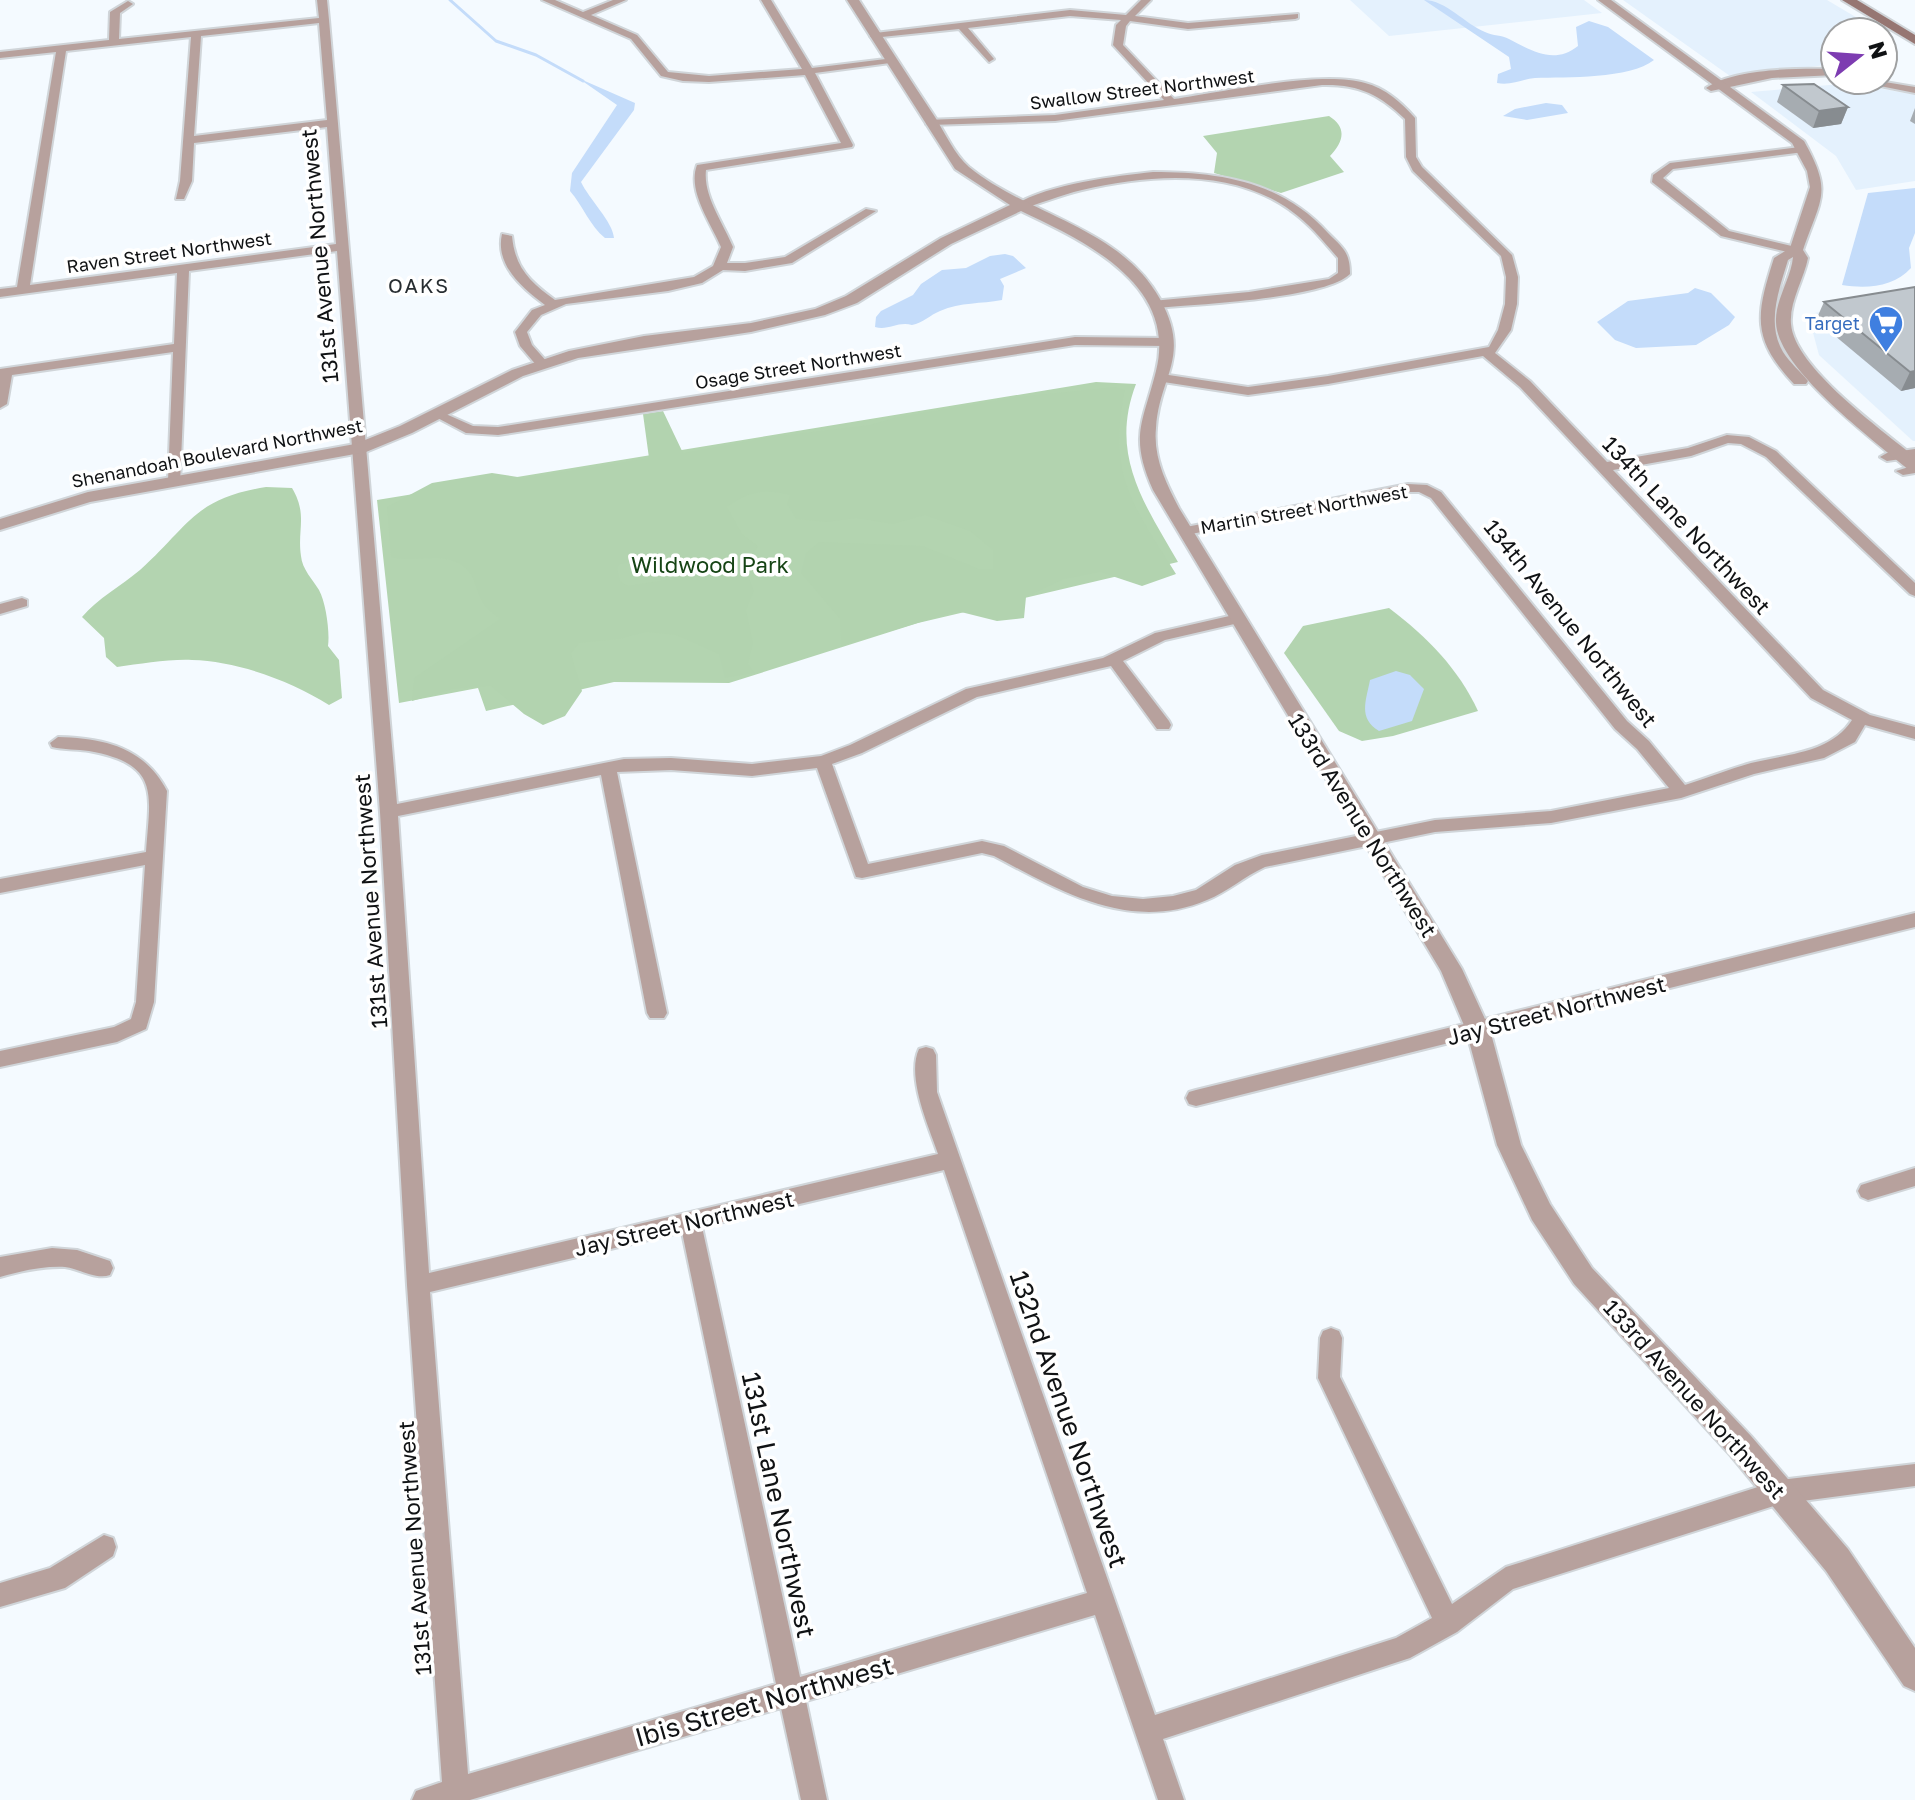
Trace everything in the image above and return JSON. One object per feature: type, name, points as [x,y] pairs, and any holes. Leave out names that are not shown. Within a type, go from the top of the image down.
[{"type":"main road","points":[[1848,0],[1915,40]]},
{"type":"main road","points":[[1865,0],[1915,29]]},
{"type":"street","name":"131st Avenue Northwest","points":[[322,0],[389,812],[418,1285],[457,1795]]},
{"type":"street","points":[[547,0],[634,37],[643,44],[661,71],[676,77],[711,80],[890,60]]},
{"type":"street","points":[[583,15],[621,0]]},
{"type":"street","points":[[542,363],[526,346],[521,332],[527,318],[552,304],[678,285],[700,279],[719,266],[727,256],[727,247],[701,187],[700,169],[848,145],[766,0]]},
{"type":"street","name":"133rd Avenue Northwest","points":[[853,0],[960,166],[984,186],[1018,207],[1073,230],[1105,249],[1124,264],[1156,304],[1167,342],[1162,378],[1147,423],[1148,449],[1155,477],[1451,969],[1478,1030],[1509,1145],[1549,1225],[1583,1276],[1780,1492],[1837,1560],[1915,1675]]},
{"type":"street","points":[[1146,0],[1121,25],[1118,45],[1172,103]]},
{"type":"street","points":[[1590,0],[1797,141],[1814,171],[1817,187],[1796,250],[1781,258],[1765,318],[1767,337],[1777,358],[1908,465]]},
{"type":"street","points":[[1604,0],[1719,86],[1819,76]]},
{"type":"street","points":[[114,42],[115,12],[128,4]]},
{"type":"street","points":[[875,36],[1070,13],[1207,26],[1295,16]]},
{"type":"street","points":[[0,55],[324,20]]},
{"type":"street","points":[[962,27],[989,59]]},
{"type":"street","points":[[180,197],[186,181],[190,140],[196,33]]},
{"type":"street","points":[[23,289],[62,48]]},
{"type":"street","name":"Swallow Street Northwest","points":[[930,122],[1055,118],[1322,82],[1357,82],[1382,92],[1410,118],[1411,157],[1417,169],[1506,255],[1513,270],[1511,304],[1500,343],[1486,352]]},
{"type":"street","points":[[190,140],[332,123]]},
{"type":"street","points":[[1796,250],[1725,234],[1664,187],[1657,177],[1670,166],[1800,150]]},
{"type":"street","points":[[1018,207],[1045,196],[1109,181],[1160,176],[1212,177],[1287,202],[1310,220],[1344,257],[1344,274],[1324,284],[1249,296],[1156,304]]},
{"type":"street","name":"Shenandoah Boulevard Northwest","points":[[1,523],[70,501],[360,448],[401,434],[488,386],[542,363],[583,353],[779,322],[822,311],[852,300],[938,245],[1018,207]]},
{"type":"street","points":[[719,266],[757,266],[788,260],[870,211]]},
{"type":"street","points":[[506,236],[507,259],[520,279],[552,304]]},
{"type":"street","name":"Raven Street Northwest","points":[[0,293],[342,247]]},
{"type":"street","points":[[175,481],[183,268]]},
{"type":"street","name":"Osage Street Northwest","points":[[439,415],[471,430],[498,431],[1075,341],[1167,342]]},
{"type":"street","points":[[0,404],[3,372],[181,347]]},
{"type":"street","points":[[1162,378],[1248,391],[1486,352]]},
{"type":"street","name":"134th Lane Northwest","points":[[1486,352],[1525,384],[1787,666],[1817,694],[1861,719],[1915,733]]},
{"type":"street","points":[[1604,467],[1691,452],[1727,439],[1744,440],[1771,454],[1915,591]]},
{"type":"street","name":"Martin Street Northwest","points":[[1186,531],[1371,494],[1422,488]]},
{"type":"street","name":"134th Avenue Northwest","points":[[1422,488],[1436,495],[1450,511],[1621,725],[1681,792]]},
{"type":"street","points":[[0,609],[22,603]]},
{"type":"street","points":[[389,812],[608,767],[671,764],[752,770],[823,761],[856,749],[972,693],[1053,676],[1114,659],[1160,636],[1238,619]]},
{"type":"street","points":[[1114,659],[1163,725]]},
{"type":"street","points":[[823,761],[862,872],[982,847],[998,850],[1077,892],[1112,903],[1143,906],[1173,903],[1202,895],[1241,870],[1262,861],[1435,826],[1551,817],[1681,792],[1752,769],[1818,754],[1849,738],[1861,719]]},
{"type":"street","points":[[0,1059],[117,1034],[139,1024],[145,1002],[159,791],[149,772],[130,760],[73,742],[58,743]]},
{"type":"street","points":[[608,767],[657,1013]]},
{"type":"street","points":[[0,886],[154,857]]},
{"type":"street","name":"Jay Street Northwest","points":[[1196,1098],[1915,920]]},
{"type":"street","name":"132nd Avenue Northwest","points":[[926,1055],[927,1092],[1171,1800]]},
{"type":"street","name":"Jay Street Northwest","points":[[418,1285],[950,1160]]},
{"type":"street","points":[[1868,1191],[1915,1177]]},
{"type":"street","name":"131st Lane Northwest","points":[[690,1222],[814,1800]]},
{"type":"street","points":[[0,1267],[62,1256],[82,1258],[102,1268]]},
{"type":"street","points":[[1331,1338],[1329,1378],[1448,1623]]},
{"type":"street","points":[[1149,1730],[1401,1649],[1448,1623],[1506,1579],[1780,1492],[1915,1475]]},
{"type":"street","points":[[0,1595],[56,1579],[104,1547]]},
{"type":"street","name":"Ibis Street Northwest","points":[[425,1800],[457,1795],[1102,1601]]},
{"type":"shaded area","points":[[1350,0],[1584,0],[1602,13],[1389,36]]},
{"type":"shaded area","points":[[1623,0],[1827,0],[1854,16],[1819,16],[1819,66],[1730,76]]},
{"type":"shaded area","points":[[1819,86],[1819,96],[1899,96],[1899,92],[1915,95],[1915,181],[1856,190],[1836,156],[1751,92]]},
{"type":"shaded area","points":[[1915,297],[1913,441],[1819,355],[1808,314]]},
{"type":"green space","points":[[1329,116],[1339,125],[1342,135],[1330,156],[1344,172],[1281,193],[1214,173],[1217,153],[1203,136]]},
{"type":"green space","name":"Wildwood Park","points":[[1096,382],[1136,384],[1126,433],[1128,456],[1143,498],[1178,562],[918,623],[729,683],[614,682],[486,711],[478,688],[399,703],[377,500]]},
{"type":"green space","name":"Wildwood Park","points":[[1116,387],[1125,390],[1120,419],[1122,467],[1136,508],[1176,574],[1142,586],[1100,572],[1064,579],[1026,597],[1024,618],[997,621],[957,611],[841,646],[840,619],[801,573],[806,553],[819,542],[923,546],[979,569],[993,569],[993,550],[970,531],[925,515],[893,524],[856,518],[826,522],[796,519],[787,504],[790,495],[757,493],[727,507],[742,534],[758,546],[745,567],[754,591],[746,610],[753,643],[748,664],[755,673],[725,678],[719,654],[676,635],[646,632],[619,639],[579,643],[571,653],[582,691],[565,716],[543,725],[524,714],[491,686],[453,689],[412,701],[414,678],[500,619],[484,604],[471,575],[461,565],[442,559],[391,557],[387,507],[432,483],[492,473],[524,478],[649,458],[643,414],[663,411],[683,453],[770,437],[870,425],[898,417],[1017,397]],"holes":[[[663,558],[669,560],[675,573],[671,579],[628,586],[620,581],[617,568],[620,564]]]},
{"type":"green space","points":[[266,487],[292,488],[300,506],[302,561],[324,602],[328,646],[339,660],[342,698],[329,705],[263,674],[209,661],[174,660],[117,667],[106,657],[104,638],[82,617],[140,570],[194,516],[223,499]]},
{"type":"green space","points":[[1389,608],[1440,654],[1461,681],[1478,711],[1393,736],[1362,741],[1339,731],[1284,653],[1303,626]]},
{"type":"water","points":[[1424,0],[1448,8],[1485,32],[1543,54],[1560,55],[1578,46],[1576,27],[1589,21],[1608,27],[1654,60],[1630,71],[1614,74],[1497,83],[1498,74],[1511,69],[1509,57]]},
{"type":"water","points":[[578,78],[635,103],[634,110],[581,182],[610,225],[614,238],[605,238],[600,233],[570,191],[572,173],[617,105]]},
{"type":"water","points":[[1546,103],[1562,105],[1568,113],[1527,120],[1503,116],[1515,109]]},
{"type":"water","points":[[1915,188],[1915,233],[1909,248],[1911,268],[1897,279],[1880,285],[1842,285],[1868,193]]},
{"type":"water","points":[[990,256],[1013,256],[1026,268],[1000,279],[1004,286],[1002,300],[948,308],[912,325],[875,327],[876,317],[881,311],[913,295],[921,284],[942,270],[966,268]]},
{"type":"water","points":[[1695,288],[1711,293],[1735,317],[1729,325],[1696,345],[1636,348],[1615,340],[1597,322],[1628,301],[1688,293]]},
{"type":"water","points":[[1396,671],[1410,675],[1424,689],[1412,721],[1379,731],[1366,715],[1370,680]]},
{"type":"building","points":[[1814,84],[1819,87],[1819,96],[1832,96],[1848,107],[1819,111],[1783,85]]},
{"type":"building","points":[[1915,287],[1915,371],[1910,372],[1824,302]]},
{"type":"waterway","points":[[450,0],[496,41],[536,55],[583,81]]},
{"type":"place","name":"Target","points":[[1886,354]]},
{"type":"district","name":"OAKS","points":[[419,285]]}]
